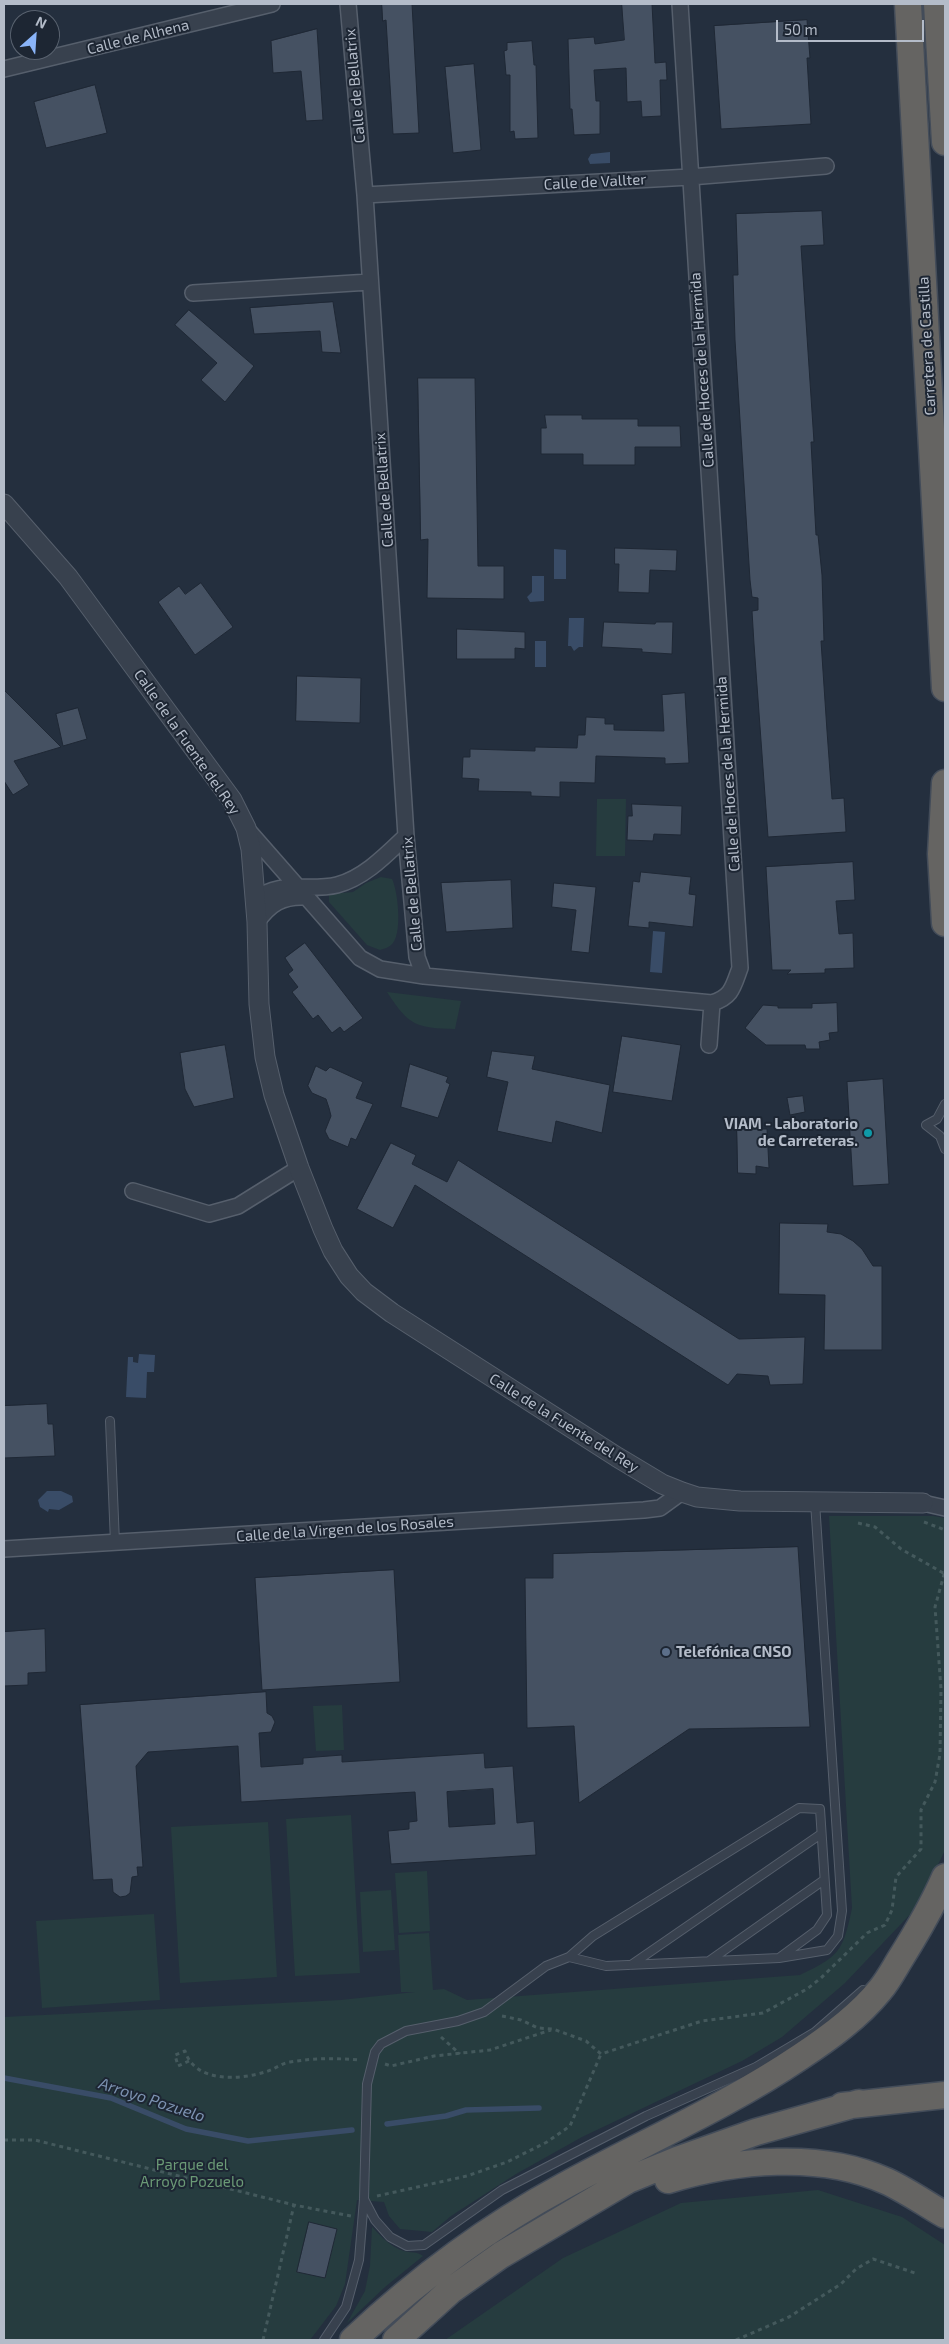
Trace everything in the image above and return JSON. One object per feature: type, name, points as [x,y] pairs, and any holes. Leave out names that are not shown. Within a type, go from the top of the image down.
[{"type":"highway","name":"Carretera de Castilla","points":[[908,4],[945,688]]},
{"type":"highway","points":[[937,4],[945,142]]},
{"type":"highway","points":[[945,783],[941,854],[945,923]]},
{"type":"highway","points":[[353,2340],[416,2283],[457,2252],[562,2187],[762,2083],[822,2043],[850,2020],[880,1990],[927,1917],[945,1877]]},
{"type":"highway","points":[[562,2187],[673,2140],[752,2120],[859,2104],[945,2095]]},
{"type":"highway","points":[[396,2340],[450,2291],[501,2255],[628,2180],[677,2160],[756,2132],[859,2104]]},
{"type":"highway","points":[[562,2218],[632,2190],[698,2171],[767,2161],[837,2166],[885,2180],[945,2216]]},
{"type":"street","name":"Calle de Alhena","points":[[4,69],[272,4]]},
{"type":"street","name":"Calle de Bellatrix","points":[[348,4],[365,195],[406,836],[417,957],[424,976]]},
{"type":"street","name":"Calle de Hoces de la Hermida","points":[[680,4],[740,968],[730,994],[723,1000],[712,1003]]},
{"type":"street","name":"Calle de Vallter","points":[[365,195],[690,177],[826,166]]},
{"type":"street","points":[[192,293],[370,282]]},
{"type":"street","name":"Calle de la Fuente del Rey","points":[[4,504],[68,577],[232,800],[246,828],[251,849],[257,922],[259,1004],[265,1056],[274,1095],[323,1229],[333,1251],[349,1276],[364,1292],[392,1313],[617,1457],[662,1484],[682,1492],[716,1500],[842,1503],[923,1503],[945,1500]]},
{"type":"street","points":[[246,828],[300,892],[365,961],[380,969],[424,976],[712,1003],[709,1045]]},
{"type":"street","points":[[257,922],[274,903],[284,898],[348,880],[382,859],[406,836]]},
{"type":"street","points":[[255,900],[271,890],[300,892]]},
{"type":"street","points":[[133,1191],[209,1214],[238,1206],[300,1168]]},
{"type":"street","name":"Calle de la Virgen de los Rosales","points":[[4,1549],[644,1510],[660,1508],[682,1492]]},
{"type":"street","name":"Calle de la Fuente del Rey","points":[[923,1503],[945,1508]]},
{"type":"lane","points":[[945,1104],[937,1119],[926,1125],[940,1136],[945,1149]]},
{"type":"lane","points":[[110,1420],[115,1543]]},
{"type":"lane","points":[[569,1957],[606,1966],[779,1958],[827,1950],[838,1936],[842,1911],[815,1502]]},
{"type":"lane","points":[[324,2340],[346,2307],[359,2260],[364,2218],[367,2084],[372,2060],[381,2044],[406,2031],[458,2021],[484,2012],[546,1966],[569,1957],[593,1936],[799,1808],[820,1809],[827,1915],[817,1930],[779,1958]]},
{"type":"lane","points":[[631,1965],[821,1834]]},
{"type":"lane","points":[[708,1962],[824,1880]]},
{"type":"lane","points":[[885,1968],[927,1917]]},
{"type":"lane","points":[[364,2199],[375,2220],[390,2237],[408,2246],[424,2245],[502,2190],[646,2116],[756,2067],[815,2032],[873,1982]]},
{"type":"path","points":[[842,1503],[852,1521],[875,1526],[901,1549],[944,1574]]},
{"type":"path","points":[[484,2012],[521,2020],[538,2028]]},
{"type":"path","points":[[430,2026],[460,2054]]},
{"type":"path","points":[[185,2051],[189,2062],[178,2066],[175,2055],[185,2051]]},
{"type":"path","points":[[364,2199],[467,2176],[507,2162],[547,2142],[570,2126],[600,2054]]},
{"type":"path","points":[[4,2140],[35,2140],[294,2205],[364,2218]]},
{"type":"path","points":[[263,2340],[294,2205]]},
{"type":"path","points":[[736,2340],[770,2327],[789,2317],[841,2284],[856,2269],[873,2259],[918,2274]]},
{"type":"green space","points":[[597,799],[626,799],[625,856],[596,856]]},
{"type":"green space","points":[[381,877],[392,879],[396,893],[398,923],[395,940],[390,946],[380,950],[367,945],[329,902],[329,894],[353,892],[366,883]]},
{"type":"green space","points":[[387,992],[461,1001],[455,1029],[431,1028],[415,1023],[401,1012]]},
{"type":"green space","name":"Parque del Arroyo Pozuelo","points":[[829,1516],[933,1516],[945,1518],[945,1850],[919,1905],[845,1983],[782,2037],[742,2061],[582,2137],[516,2174],[451,2216],[432,2232],[400,2229],[389,2216],[384,2202],[357,2200],[345,2284],[336,2306],[310,2340],[4,2340],[4,2017],[341,2000],[415,1992],[401,1992],[398,1935],[429,1933],[433,1990],[444,1989],[467,2000],[800,1975],[832,1957],[846,1934],[852,1908]]},
{"type":"green space","points":[[342,1705],[344,1750],[316,1751],[313,1706]]},
{"type":"green space","points":[[351,1815],[360,1973],[295,1976],[286,1819]]},
{"type":"green space","points":[[268,1822],[277,1977],[180,1983],[171,1827]]},
{"type":"green space","points":[[427,1871],[430,1931],[399,1933],[395,1873]]},
{"type":"green space","points":[[391,1890],[395,1950],[363,1952],[360,1892]]},
{"type":"green space","points":[[154,1914],[160,2000],[42,2008],[36,1921]]},
{"type":"green space","points":[[818,2190],[902,2217],[945,2245],[945,2340],[445,2340],[563,2258],[681,2203]]},
{"type":"green space","points":[[372,2227],[394,2247],[423,2256],[385,2287],[347,2323],[365,2291],[370,2266]]},
{"type":"water","points":[[610,152],[610,163],[590,164],[588,159],[591,154]]},
{"type":"water","points":[[554,549],[566,550],[566,579],[554,579]]},
{"type":"water","points":[[532,576],[544,576],[544,601],[530,602],[527,597],[532,592]]},
{"type":"water","points":[[569,618],[584,618],[583,647],[579,647],[574,651],[571,646],[568,646]]},
{"type":"water","points":[[535,641],[546,641],[546,667],[535,667]]},
{"type":"water","points":[[653,931],[665,932],[662,973],[650,972]]},
{"type":"water","points":[[139,1354],[155,1355],[154,1372],[147,1372],[146,1398],[126,1397],[128,1357],[133,1357],[133,1362],[138,1363]]},
{"type":"water","points":[[47,1491],[61,1491],[72,1496],[73,1502],[59,1510],[49,1509],[48,1512],[40,1507],[38,1500]]},
{"type":"building","points":[[382,4],[412,4],[419,133],[393,134],[386,20],[383,21]]},
{"type":"building","points":[[622,4],[652,4],[655,63],[666,62],[667,80],[660,80],[661,116],[642,117],[641,101],[627,102],[626,68],[594,70],[596,101],[600,101],[600,134],[574,135],[572,109],[570,109],[568,39],[594,37],[595,44],[624,40]]},
{"type":"building","points":[[807,20],[810,58],[807,58],[811,124],[721,129],[714,26]]},
{"type":"building","points":[[317,29],[323,120],[306,121],[301,71],[273,73],[271,41]]},
{"type":"building","points":[[532,41],[534,65],[536,65],[538,138],[515,139],[514,131],[510,132],[510,75],[506,75],[504,51],[507,50],[507,43]]},
{"type":"building","points":[[474,64],[481,150],[453,153],[445,67]]},
{"type":"building","points":[[95,85],[107,133],[46,148],[34,102]]},
{"type":"building","points":[[822,211],[824,245],[801,246],[814,442],[811,442],[816,535],[818,535],[822,575],[824,641],[821,641],[832,799],[844,798],[846,832],[768,837],[752,611],[758,610],[758,598],[752,597],[750,580],[735,340],[733,275],[738,275],[736,214]]},
{"type":"building","points":[[333,302],[341,353],[322,352],[320,331],[254,334],[250,308]]},
{"type":"building","points":[[189,310],[254,366],[225,402],[201,380],[217,363],[175,325]]},
{"type":"building","points":[[418,378],[475,378],[478,566],[504,566],[504,599],[427,598],[428,539],[421,540]]},
{"type":"building","points":[[545,415],[582,415],[582,419],[638,419],[638,426],[680,426],[681,447],[635,447],[635,465],[583,465],[583,454],[541,454],[541,428],[546,428]]},
{"type":"building","points":[[615,548],[677,550],[676,571],[650,570],[649,593],[618,592],[619,564],[615,564]]},
{"type":"building","points":[[201,583],[233,627],[195,655],[158,602],[179,586],[185,594]]},
{"type":"building","points":[[604,622],[655,624],[656,622],[673,622],[672,654],[642,652],[642,649],[602,647]]},
{"type":"building","points":[[457,629],[525,632],[525,649],[515,648],[515,659],[457,659]]},
{"type":"building","points":[[297,676],[361,678],[360,723],[296,721]]},
{"type":"building","points":[[4,690],[61,747],[14,761],[29,785],[13,795],[4,781]]},
{"type":"building","points":[[685,693],[689,763],[665,764],[665,758],[596,756],[595,783],[560,782],[560,797],[531,796],[531,792],[478,791],[479,779],[462,778],[463,757],[470,757],[470,749],[535,751],[535,747],[577,748],[578,735],[585,735],[586,717],[605,718],[605,724],[614,724],[614,730],[664,731],[662,695]]},
{"type":"building","points":[[78,708],[87,739],[63,746],[56,714]]},
{"type":"building","points":[[632,804],[682,806],[681,835],[654,834],[653,841],[627,840],[628,816],[632,816]]},
{"type":"building","points":[[853,862],[855,900],[836,901],[839,934],[853,933],[854,968],[825,969],[825,973],[787,974],[791,970],[772,970],[766,867]]},
{"type":"building","points":[[641,872],[691,877],[689,894],[696,895],[693,927],[649,922],[649,928],[628,926],[633,881],[639,882]]},
{"type":"building","points":[[511,880],[513,928],[446,932],[441,883]]},
{"type":"building","points":[[554,883],[596,887],[589,953],[571,951],[576,910],[552,907]]},
{"type":"building","points":[[305,943],[363,1018],[344,1032],[340,1027],[332,1033],[318,1015],[313,1019],[292,992],[298,987],[288,974],[293,970],[285,958]]},
{"type":"building","points":[[837,1003],[838,1032],[829,1033],[830,1040],[819,1042],[820,1049],[806,1049],[805,1045],[766,1045],[745,1028],[763,1005],[778,1006],[778,1008],[812,1008],[812,1004]]},
{"type":"building","points":[[622,1036],[681,1045],[672,1101],[613,1092]]},
{"type":"building","points":[[225,1045],[234,1098],[194,1107],[185,1089],[180,1053]]},
{"type":"building","points":[[492,1051],[535,1056],[532,1069],[610,1085],[602,1133],[556,1121],[552,1143],[497,1131],[508,1082],[487,1077]]},
{"type":"building","points":[[410,1064],[448,1077],[446,1082],[450,1084],[438,1118],[401,1107]]},
{"type":"building","points":[[316,1066],[326,1071],[330,1067],[363,1082],[356,1098],[373,1104],[356,1140],[351,1138],[348,1147],[329,1139],[325,1131],[331,1116],[326,1099],[312,1093],[308,1086]]},
{"type":"building","name":"VIAM - Laboratorio de Carreteras.","points":[[883,1079],[889,1184],[853,1186],[847,1082]]},
{"type":"building","points":[[803,1096],[805,1112],[790,1115],[787,1098]]},
{"type":"building","points":[[737,1129],[767,1129],[769,1168],[756,1166],[756,1174],[738,1173]]},
{"type":"building","points":[[391,1143],[416,1155],[412,1164],[447,1182],[458,1160],[739,1339],[805,1337],[803,1384],[770,1385],[768,1376],[737,1374],[728,1385],[415,1185],[393,1228],[357,1209]]},
{"type":"building","points":[[780,1223],[828,1224],[827,1232],[841,1234],[853,1241],[862,1249],[873,1266],[882,1266],[882,1350],[824,1350],[825,1295],[779,1294]]},
{"type":"building","points":[[47,1404],[48,1424],[53,1424],[55,1456],[4,1458],[4,1406]]},
{"type":"building","name":"Telefónica CNSO","points":[[798,1547],[810,1727],[689,1729],[579,1803],[574,1726],[527,1728],[525,1578],[553,1578],[553,1554]]},
{"type":"building","points":[[394,1570],[400,1682],[262,1690],[255,1578]]},
{"type":"building","points":[[45,1629],[46,1672],[28,1673],[28,1685],[4,1686],[4,1632]]},
{"type":"building","points":[[266,1692],[267,1713],[272,1716],[275,1722],[271,1732],[259,1733],[261,1767],[303,1764],[303,1758],[342,1755],[342,1762],[484,1753],[485,1768],[513,1766],[517,1823],[534,1821],[536,1855],[391,1864],[388,1831],[409,1829],[409,1822],[417,1821],[415,1792],[241,1802],[238,1746],[148,1752],[136,1766],[143,1867],[137,1867],[138,1876],[132,1877],[130,1893],[120,1897],[113,1892],[112,1879],[93,1880],[80,1705]],"holes":[[[493,1789],[495,1824],[449,1827],[447,1792]]]},
{"type":"building","points":[[309,2222],[337,2229],[325,2278],[297,2272]]},
{"type":"waterway","name":"Arroyo Pozuelo","points":[[4,2078],[111,2098],[186,2129],[248,2141],[352,2130]]},
{"type":"waterway","name":"Arroyo Pozuelo","points":[[387,2124],[446,2116],[466,2110],[539,2108]]},
{"type":"place","name":"VIAM - Laboratorio de Carreteras.","points":[[868,1133]]},
{"type":"place","name":"Telefónica CNSO","points":[[666,1652]]}]
